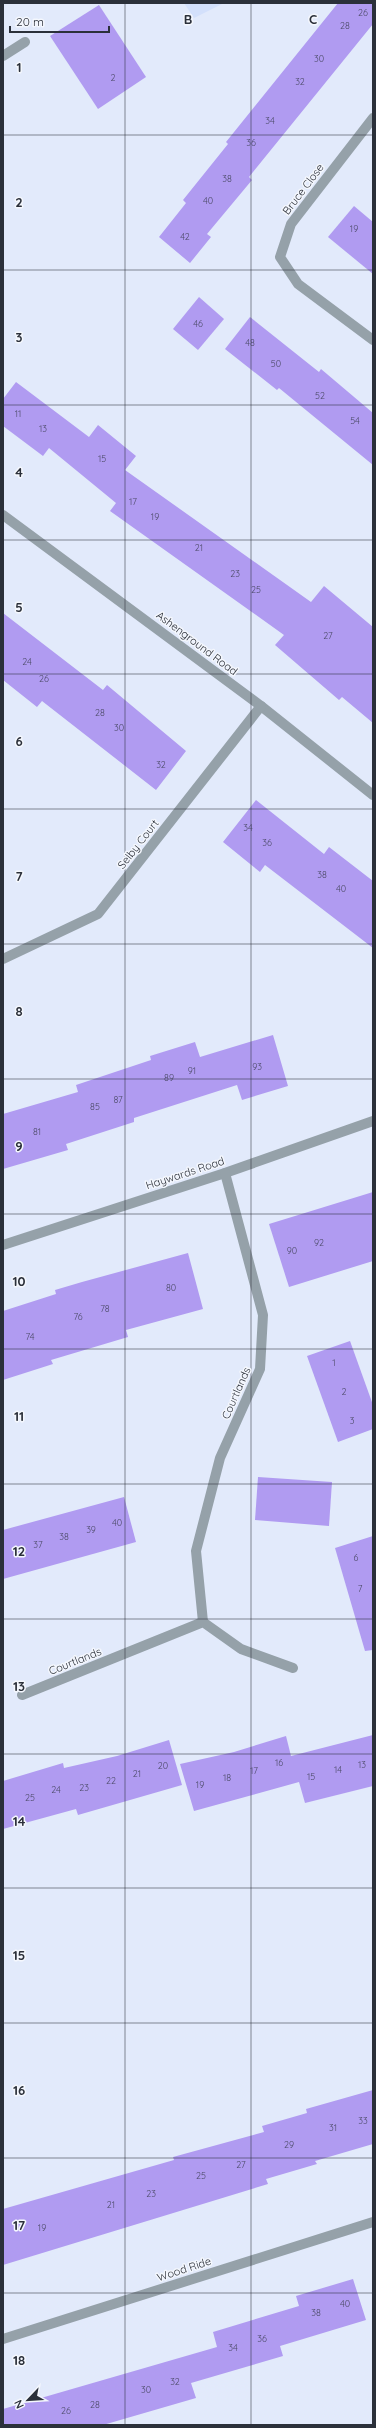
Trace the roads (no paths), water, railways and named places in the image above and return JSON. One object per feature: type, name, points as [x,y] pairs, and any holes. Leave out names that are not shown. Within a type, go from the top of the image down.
[{"type":"street","points":[[3,56],[26,42]]},
{"type":"street","name":"Bruce Close","points":[[373,118],[292,224],[280,257],[298,284],[373,340]]},
{"type":"street","name":"Ashenground Road","points":[[3,515],[261,706],[373,795]]},
{"type":"street","name":"Selby Court","points":[[3,959],[98,914],[261,706]]},
{"type":"street","name":"Haywards Road","points":[[3,1245],[225,1173],[373,1121]]},
{"type":"street","name":"Courtlands","points":[[22,1695],[203,1622],[196,1551],[220,1458],[260,1369],[263,1315],[225,1173]]},
{"type":"street","points":[[203,1622],[241,1649],[293,1668]]},
{"type":"street","name":"Wood Ride","points":[[3,2339],[373,2222]]}]
